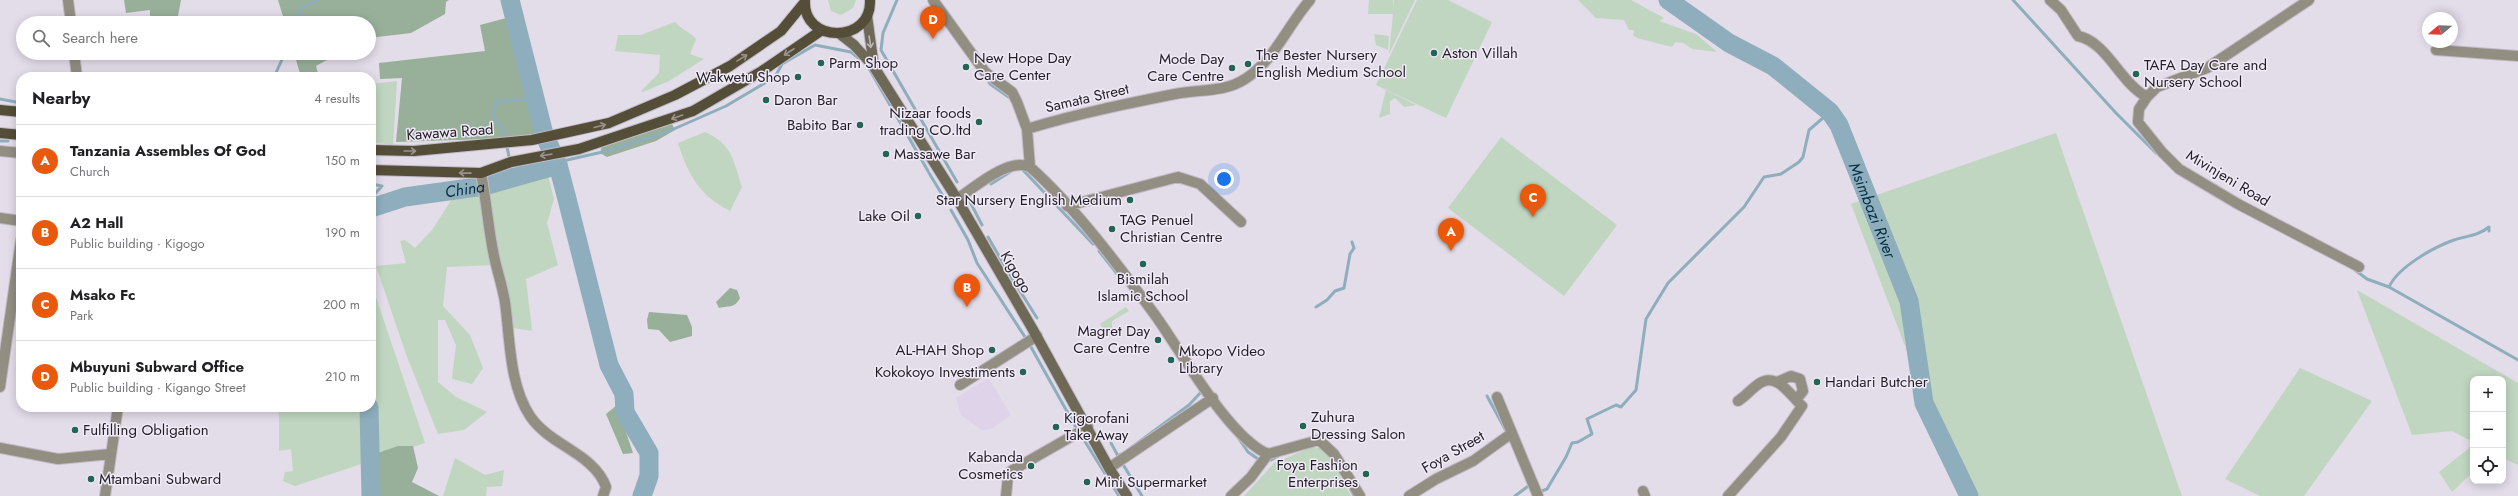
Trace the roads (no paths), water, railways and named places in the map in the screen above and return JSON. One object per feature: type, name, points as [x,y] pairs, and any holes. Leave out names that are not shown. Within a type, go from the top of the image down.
[{"type":"main road","points":[[870,0],[867,16],[874,67]]},
{"type":"main road","points":[[804,2],[810,19],[822,30],[840,34],[851,32],[860,25],[867,16]]},
{"type":"main road","name":"Kawawa Road","points":[[376,150],[414,151],[532,140],[609,123],[701,83],[781,31],[804,2]]},
{"type":"main road","points":[[376,170],[482,173],[529,158],[564,153],[693,111],[762,72],[822,30]]},
{"type":"main road","points":[[840,34],[854,45],[874,67]]},
{"type":"main road","name":"Kigogo","points":[[874,67],[957,199],[1088,427],[1109,468],[1127,496]]},
{"type":"main road","points":[[0,110],[16,112]]},
{"type":"main road","points":[[0,133],[16,135]]},
{"type":"street","points":[[68,0],[70,16]]},
{"type":"street","points":[[933,0],[985,72],[1012,92],[1027,129],[1030,167]]},
{"type":"street","name":"Samata Street","points":[[1027,129],[1063,118],[1152,99],[1188,92],[1207,92],[1232,86],[1247,78],[1265,61],[1310,0]]},
{"type":"street","points":[[2050,0],[2061,10],[2078,36],[2083,37],[2104,54],[2130,85],[2147,97]]},
{"type":"street","name":"Mivinjeni Road","points":[[2309,0],[2207,68],[2162,84],[2147,97],[2140,109],[2138,122],[2162,152],[2179,168],[2238,204],[2358,267]]},
{"type":"street","points":[[2436,50],[2456,50],[2518,56]]},
{"type":"street","points":[[75,60],[76,72]]},
{"type":"street","points":[[0,151],[16,153]]},
{"type":"street","points":[[957,199],[1010,166],[1024,164],[1030,167],[1102,245],[1154,314],[1213,398],[1253,446],[1268,454]]},
{"type":"street","points":[[482,173],[489,228],[504,301],[510,357],[522,397],[529,415],[539,429],[587,461],[603,479],[606,487],[603,496]]},
{"type":"street","points":[[1067,206],[1178,177],[1200,184],[1241,222]]},
{"type":"street","points":[[0,218],[16,220]]},
{"type":"street","points":[[0,386],[16,275]]},
{"type":"street","points":[[960,385],[1036,336]]},
{"type":"street","points":[[1738,401],[1762,382],[1777,382],[1792,376],[1800,379],[1803,391],[1796,400]]},
{"type":"street","points":[[1728,496],[1791,423],[1802,406],[1777,382]]},
{"type":"street","points":[[1497,397],[1512,434],[1528,466],[1534,495]]},
{"type":"street","points":[[1109,468],[1213,398]]},
{"type":"street","points":[[104,496],[117,412]]},
{"type":"street","points":[[1006,496],[1008,476],[1011,471],[1088,427]]},
{"type":"street","name":"Foya Street","points":[[1409,496],[1436,479],[1473,461],[1512,434]]},
{"type":"street","points":[[1231,496],[1251,477],[1268,454],[1319,440],[1334,454],[1360,496]]},
{"type":"street","points":[[0,448],[58,459],[111,454]]},
{"type":"waterway","points":[[298,16],[301,8],[318,0]]},
{"type":"waterway","points":[[510,0],[544,134],[558,165],[609,365],[624,394],[625,412],[649,453],[649,476],[642,496]]},
{"type":"waterway","points":[[897,0],[883,33],[881,50],[957,182]]},
{"type":"waterway","name":"Msimbazi River","points":[[1668,0],[1729,43],[1773,66],[1830,112],[1839,125],[1909,301],[1924,403],[1969,496]]},
{"type":"waterway","points":[[2013,0],[2116,113],[2156,153]]},
{"type":"waterway","points":[[558,165],[567,160],[607,151],[667,132],[726,106],[775,77],[782,64],[815,45],[851,52],[861,60]]},
{"type":"waterway","points":[[276,72],[282,60]]},
{"type":"waterway","points":[[867,65],[928,171]]},
{"type":"waterway","points":[[987,79],[990,84],[1010,98]]},
{"type":"waterway","points":[[0,99],[16,102]]},
{"type":"waterway","points":[[512,170],[503,129],[494,118],[494,108],[498,101],[535,99]]},
{"type":"waterway","points":[[1542,491],[1547,489],[1566,457],[1572,443],[1578,442],[1592,434],[1587,419],[1616,405],[1621,407],[1636,390],[1646,319],[1668,283],[1744,207],[1764,177],[1781,174],[1799,162],[1803,157],[1809,130],[1830,112]]},
{"type":"waterway","points":[[0,141],[8,141]]},
{"type":"waterway","name":"China","points":[[376,206],[405,197],[484,186],[558,165]]},
{"type":"waterway","points":[[1023,170],[1093,244]]},
{"type":"waterway","points":[[991,184],[1010,172]]},
{"type":"waterway","points":[[929,173],[946,201]]},
{"type":"waterway","points":[[376,185],[382,186],[376,193]]},
{"type":"waterway","points":[[968,198],[982,225]]},
{"type":"waterway","points":[[951,210],[968,240],[977,263],[1025,337]]},
{"type":"waterway","points":[[2389,287],[2400,272],[2408,265],[2437,247],[2481,232],[2489,227],[2489,231]]},
{"type":"waterway","points":[[988,237],[1006,268]]},
{"type":"waterway","points":[[1316,307],[1327,300],[1335,291],[1344,288],[1350,254],[1354,248],[1352,242]]},
{"type":"waterway","points":[[1099,251],[1122,280]]},
{"type":"waterway","points":[[2355,270],[2367,279],[2389,287],[2518,360]]},
{"type":"waterway","points":[[1010,275],[1037,318]]},
{"type":"waterway","points":[[1031,347],[1074,424],[1119,496]]},
{"type":"waterway","points":[[1128,450],[1189,405],[1203,390]]},
{"type":"waterway","points":[[1487,396],[1505,429]]},
{"type":"waterway","name":"China","points":[[369,412],[371,496]]},
{"type":"waterway","points":[[1237,436],[1248,452],[1258,459]]},
{"type":"waterway","points":[[1111,443],[1118,456],[1121,454]]},
{"type":"waterway","points":[[1271,460],[1280,455]]},
{"type":"waterway","points":[[1124,466],[1142,496]]},
{"type":"waterway","points":[[1515,496],[1531,484]]},
{"type":"waterway","points":[[1351,490],[1354,496]]},
{"type":"place","name":"Mbuyuni Subward Office","points":[[933,39]]},
{"type":"place","name":"Aston Villah","points":[[1434,53]]},
{"type":"place","name":"Parm Shop","points":[[821,63]]},
{"type":"place","name":"The Bester Nursery English Medium School","points":[[1248,64]]},
{"type":"place","name":"New Hope Day Care Center","points":[[966,67]]},
{"type":"place","name":"Mode Day Care Centre","points":[[1232,68]]},
{"type":"place","name":"TAFA Day Care and Nursery School","points":[[2136,74]]},
{"type":"place","name":"Wakwetu Shop","points":[[798,77]]},
{"type":"place","name":"Daron Bar","points":[[766,100]]},
{"type":"place","name":"Nizaar foods trading CO.ltd","points":[[979,122]]},
{"type":"place","name":"Babito Bar","points":[[860,125]]},
{"type":"place","name":"Massawe Bar","points":[[886,154]]},
{"type":"place","name":"Star Nursery English Medium","points":[[1130,200]]},
{"type":"place","name":"Lake Oil","points":[[918,216]]},
{"type":"place","name":"Msako Fc","points":[[1533,217]]},
{"type":"place","name":"TAG Penuel Christian Centre","points":[[1112,229]]},
{"type":"place","name":"Tanzania Assembles Of God","points":[[1451,251]]},
{"type":"place","name":"Bismilah Islamic School","points":[[1143,264]]},
{"type":"place","name":"A2 Hall","points":[[967,307]]},
{"type":"place","name":"Magret Day Care Centre","points":[[1158,340]]},
{"type":"place","name":"AL-HAH Shop","points":[[992,350]]},
{"type":"place","name":"Mkopo Video Library","points":[[1171,360]]},
{"type":"place","name":"Kokokoyo Investiments","points":[[1023,372]]},
{"type":"place","name":"Handari Butcher","points":[[1817,382]]},
{"type":"place","name":"Zuhura Dressing Salon","points":[[1303,426]]},
{"type":"place","name":"Kigorofani Take Away","points":[[1056,427]]},
{"type":"place","name":"Fulfilling Obligation","points":[[75,430]]},
{"type":"place","name":"Kabanda Cosmetics","points":[[1031,466]]},
{"type":"place","name":"Foya Fashion Enterprises","points":[[1366,474]]},
{"type":"place","name":"Mtambani Subward","points":[[91,479]]},
{"type":"place","name":"Mini Supermarket","points":[[1087,482]]}]
